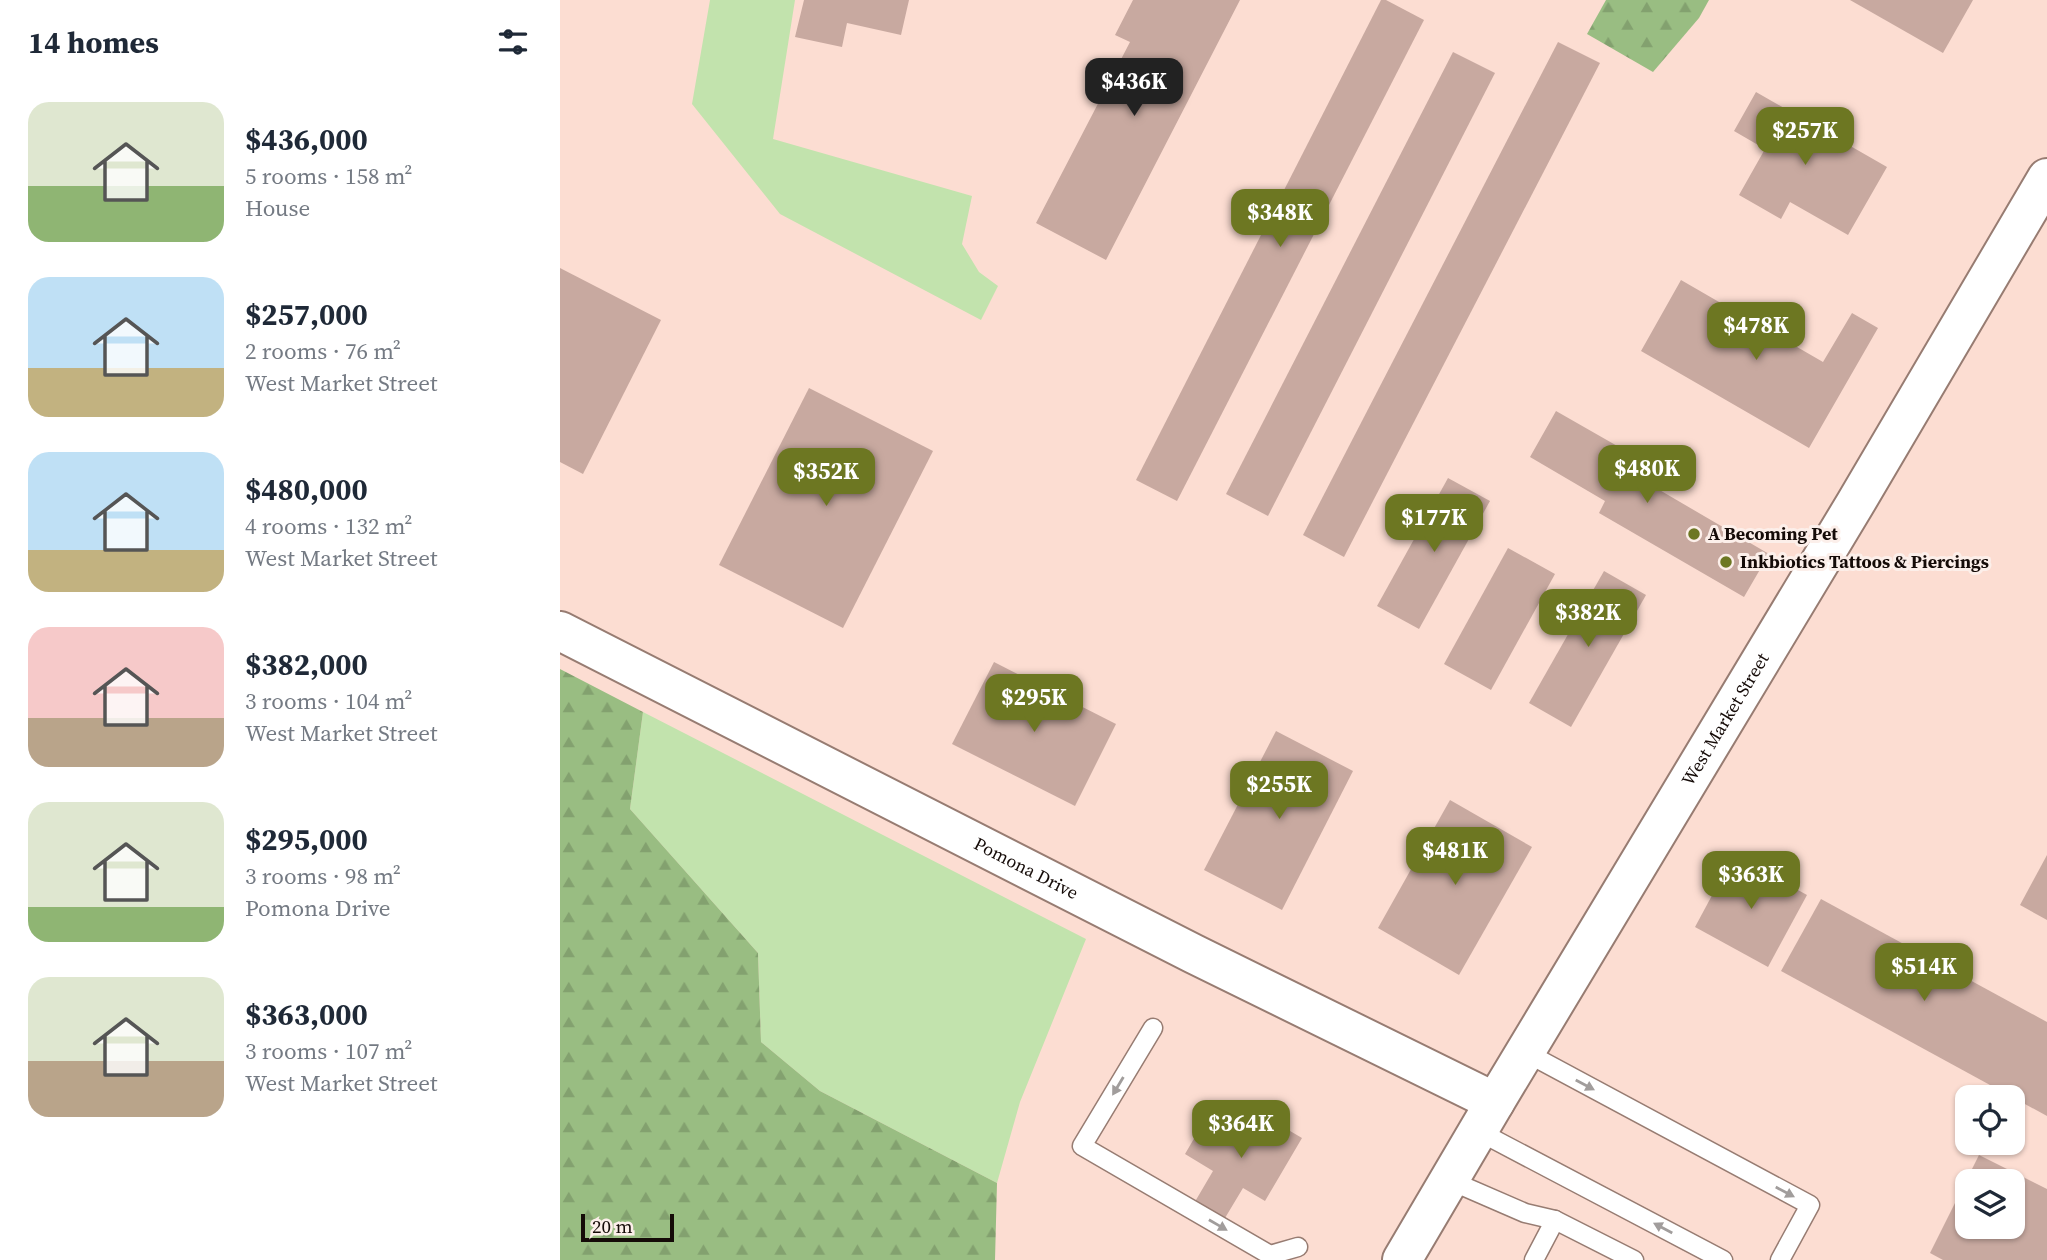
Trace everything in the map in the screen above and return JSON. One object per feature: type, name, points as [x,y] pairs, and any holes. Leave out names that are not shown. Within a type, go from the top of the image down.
[{"type":"main road","name":"West Market Street","points":[[1402,1260],[2047,178]]},
{"type":"main road","name":"Pomona Drive","points":[[560,631],[1194,954],[1486,1116]]},
{"type":"lane","points":[[1153,1028],[1082,1146],[1270,1255],[1298,1247]]},
{"type":"lane","points":[[1525,1052],[1810,1205],[1780,1260]]},
{"type":"lane","points":[[1486,1116],[1723,1260]]},
{"type":"lane","points":[[1449,1180],[1525,1213],[1555,1220],[1629,1259]]},
{"type":"lane","points":[[1534,1260],[1555,1220]]},
{"type":"green space","points":[[710,0],[795,0],[773,139],[972,196],[962,244],[979,272],[998,286],[981,320],[780,214],[692,104]]},
{"type":"green space","points":[[1606,0],[1709,0],[1699,18],[1653,72],[1587,34]]},
{"type":"green space","points":[[560,669],[643,712],[630,809],[758,953],[761,1042],[820,1091],[997,1183],[995,1260],[560,1260]]},
{"type":"green space","points":[[643,712],[1086,939],[1020,1102],[997,1183],[820,1091],[761,1042],[758,953],[630,809]]},
{"type":"building","points":[[804,0],[909,0],[901,35],[847,23],[842,47],[795,37]]},
{"type":"building","points":[[1133,0],[1240,0],[1106,260],[1036,223],[1130,42],[1115,35]]},
{"type":"building","points":[[1381,0],[1386,0],[1424,20],[1177,501],[1136,480]]},
{"type":"building","points":[[1850,0],[1973,0],[1943,53]]},
{"type":"building","points":[[1558,42],[1600,63],[1344,557],[1303,535]]},
{"type":"building","points":[[1453,52],[1495,73],[1268,516],[1226,494]]},
{"type":"building","points":[[1756,92],[1887,167],[1848,235],[1790,202],[1781,219],[1739,195],[1765,149],[1734,131]]},
{"type":"building","points":[[560,268],[661,320],[583,474],[560,462]]},
{"type":"building","points":[[1681,280],[1823,362],[1852,313],[1878,328],[1809,448],[1641,351]]},
{"type":"building","points":[[809,388],[933,451],[843,628],[719,565]]},
{"type":"building","points":[[1556,411],[1647,463],[1639,478],[1769,554],[1744,597],[1599,513],[1605,501],[1530,457]]},
{"type":"building","points":[[1448,478],[1490,501],[1419,629],[1377,606]]},
{"type":"building","points":[[1508,548],[1555,574],[1491,690],[1444,664]]},
{"type":"building","points":[[1604,571],[1646,595],[1571,727],[1529,703]]},
{"type":"building","points":[[994,662],[1116,724],[1075,806],[952,744]]},
{"type":"building","points":[[1276,731],[1353,771],[1282,910],[1204,870]]},
{"type":"building","points":[[1450,800],[1532,847],[1459,975],[1378,928]]},
{"type":"building","points":[[2047,855],[2047,920],[2020,905]]},
{"type":"building","points":[[1740,858],[1807,895],[1768,967],[1695,927],[1730,862]]},
{"type":"building","points":[[1821,899],[2047,1022],[2047,1116],[2025,1104],[2025,1085],[1990,1085],[1781,971]]},
{"type":"building","points":[[1249,1107],[1302,1138],[1265,1201],[1243,1188],[1222,1223],[1193,1205],[1213,1171],[1185,1154],[1206,1118],[1233,1134]]},
{"type":"building","points":[[1979,1155],[2007,1169],[1972,1169]]},
{"type":"building","points":[[2025,1178],[2047,1189],[2047,1260],[1943,1260],[1930,1253],[1955,1203],[1955,1239],[2025,1239]]},
{"type":"place","name":"A Becoming Pet","points":[[1694,534]]},
{"type":"place","name":"Inkbiotics Tattoos & Piercings","points":[[1726,562]]}]
